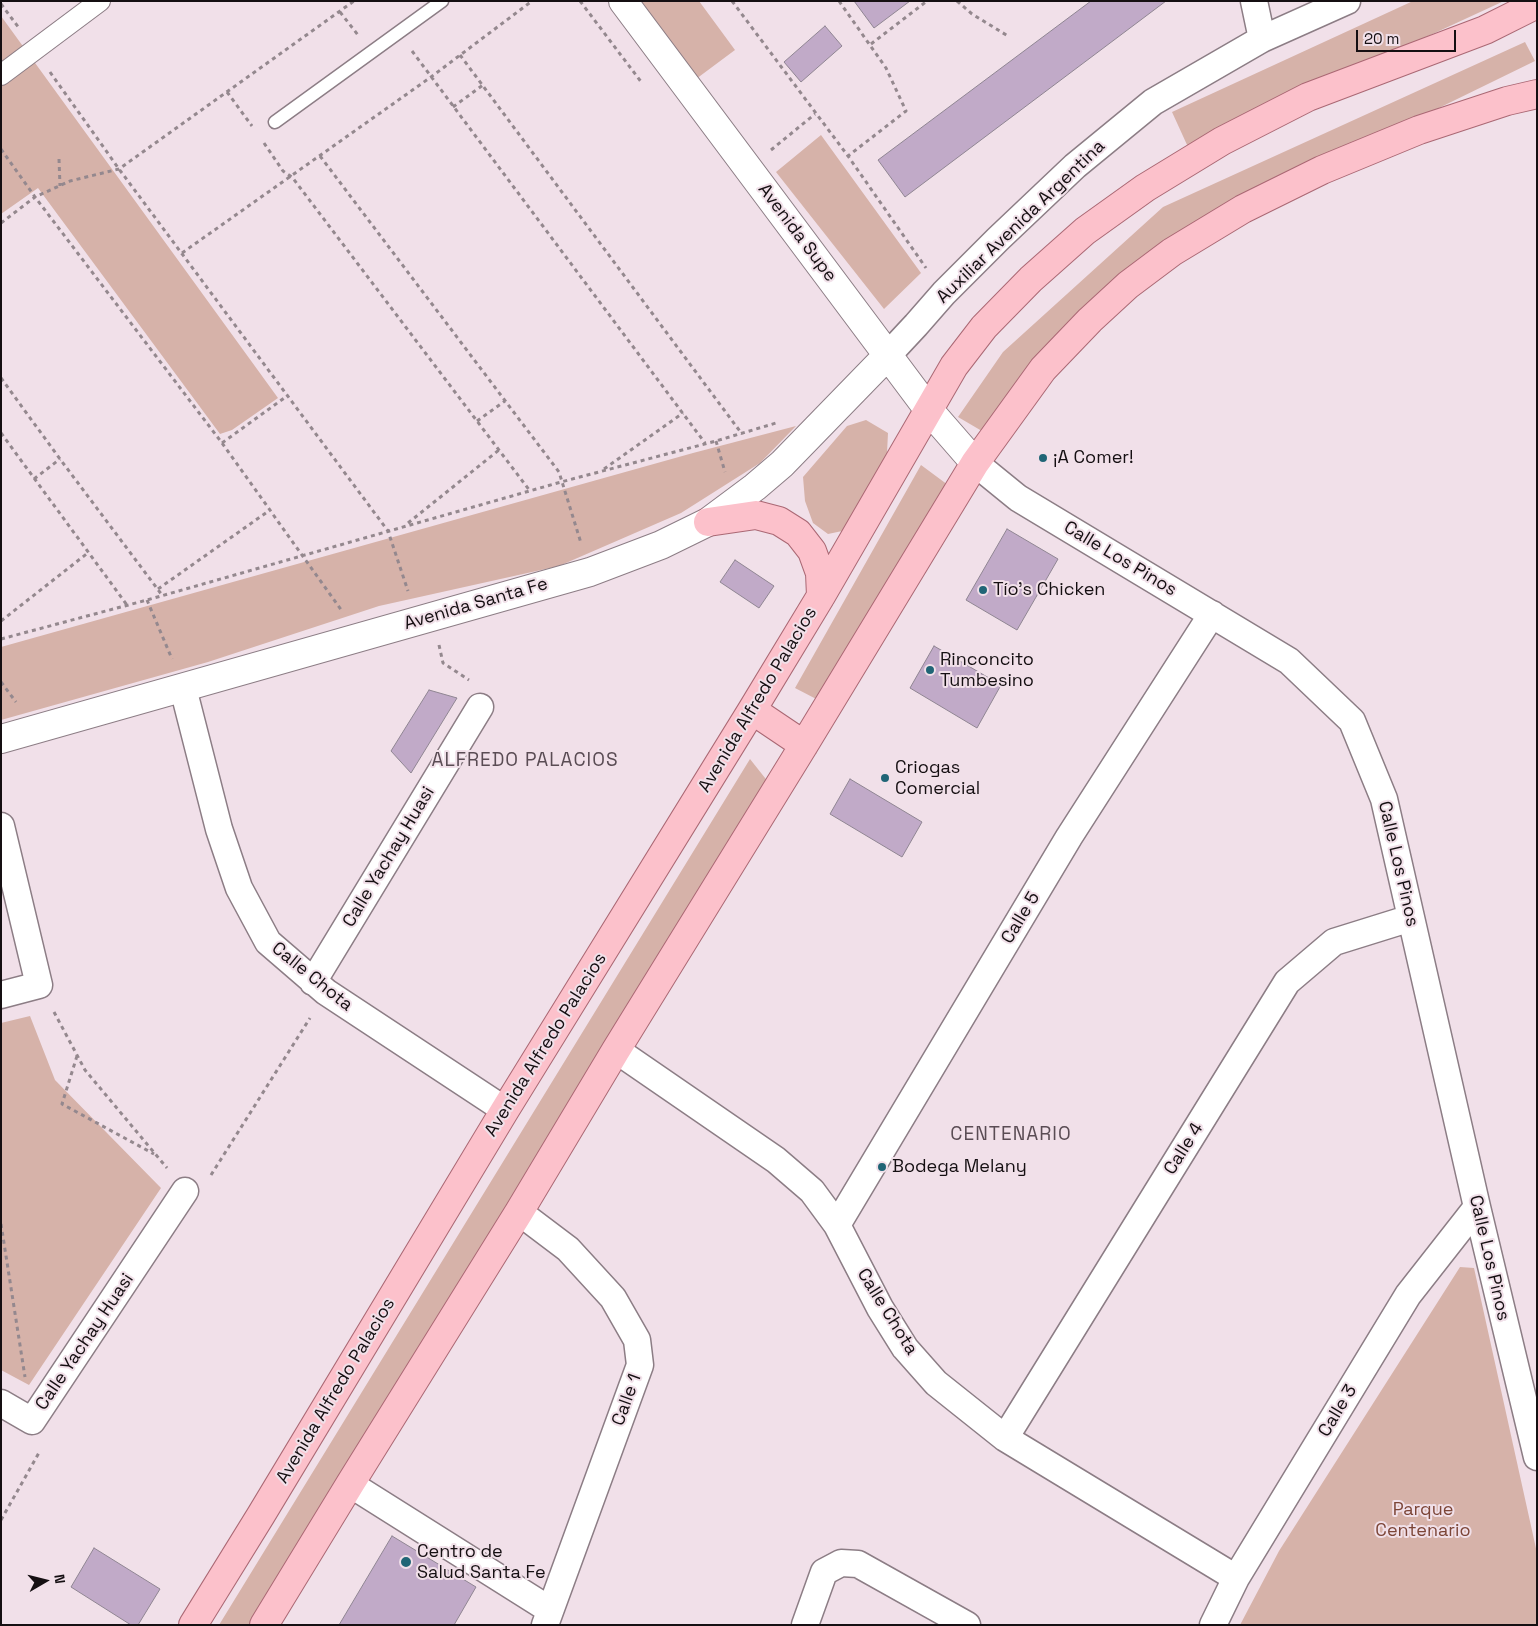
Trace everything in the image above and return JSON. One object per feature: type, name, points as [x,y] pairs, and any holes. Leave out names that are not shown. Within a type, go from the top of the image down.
[{"type":"main road","name":"Avenida Alfredo Palacios","points":[[193,1625],[267,1507],[505,1110],[821,596],[954,366],[984,327],[1031,279],[1086,231],[1145,188],[1222,141],[1308,97],[1486,30],[1537,4]]},
{"type":"main road","points":[[264,1625],[519,1212],[975,462],[1038,376],[1090,320],[1128,285],[1172,252],[1243,209],[1322,170],[1419,130],[1507,101],[1537,94]]},
{"type":"main road","points":[[708,522],[756,515],[778,521],[798,533],[812,551],[820,573],[821,596]]},
{"type":"main road","points":[[752,710],[804,745]]},
{"type":"street","points":[[1,75],[100,1]]},
{"type":"street","name":"Avenida Supe","points":[[623,1],[928,409],[975,462]]},
{"type":"street","points":[[1254,1],[1262,39]]},
{"type":"street","name":"Auxiliar Avenida Argentina","points":[[888,355],[944,293],[998,239],[1075,166],[1153,102],[1262,39],[1347,1]]},
{"type":"street","name":"Avenida Santa Fe","points":[[1,739],[590,572],[661,545],[708,522],[755,487],[782,464],[888,355]]},
{"type":"street","name":"Calle Los Pinos","points":[[975,462],[1018,498],[1289,661],[1352,721],[1384,799],[1477,1207],[1537,1458]]},
{"type":"street","name":"Calle 5","points":[[837,1225],[1069,837],[1212,614]]},
{"type":"street","name":"Calle Chota","points":[[183,688],[219,829],[239,888],[268,942],[320,987],[505,1110]]},
{"type":"street","name":"Calle Yachay Huasi","points":[[320,987],[480,707]]},
{"type":"street","points":[[1,826],[39,985],[1,996]]},
{"type":"street","name":"Calle 4","points":[[1005,1438],[1287,982],[1334,942],[1412,918]]},
{"type":"street","name":"Calle Chota","points":[[616,1050],[776,1160],[812,1191],[837,1225],[880,1308],[905,1348],[936,1383],[1005,1438],[1236,1578]]},
{"type":"street","name":"Calle Yachay Huasi","points":[[32,1421],[185,1191]]},
{"type":"street","name":"Calle 3","points":[[1213,1625],[1236,1578],[1408,1295],[1477,1207]]},
{"type":"street","name":"Calle 1","points":[[519,1212],[568,1249],[613,1298],[637,1340],[640,1365],[547,1617]]},
{"type":"street","points":[[1,1403],[32,1421]]},
{"type":"street","points":[[350,1484],[547,1617]]},
{"type":"street","points":[[804,1625],[824,1572],[841,1563],[858,1564],[967,1625]]},
{"type":"lane","points":[[275,122],[442,1]]},
{"type":"path","points":[[1,223],[35,197],[70,181],[119,169],[354,1]]},
{"type":"path","points":[[182,253],[431,77],[532,1]]},
{"type":"path","points":[[732,1],[848,156],[944,293]]},
{"type":"path","points":[[839,1],[886,68],[906,111],[848,156]]},
{"type":"path","points":[[870,44],[927,1]]},
{"type":"path","points":[[956,1],[972,14],[1008,36]]},
{"type":"path","points":[[1,4],[119,169],[388,531],[402,571],[443,664],[480,687],[480,707]]},
{"type":"path","points":[[1,639],[147,600],[406,525],[705,443],[399,33]]},
{"type":"path","points":[[460,55],[742,434]]},
{"type":"path","points":[[453,107],[483,85]]},
{"type":"path","points":[[227,92],[257,134]]},
{"type":"path","points":[[749,169],[815,114]]},
{"type":"path","points":[[262,141],[283,171],[292,177],[530,491]]},
{"type":"path","points":[[1,149],[35,197],[222,443],[361,637]]},
{"type":"path","points":[[320,156],[559,472],[590,572]]},
{"type":"path","points":[[58,159],[60,186]]},
{"type":"path","points":[[1,378],[162,595]]},
{"type":"path","points":[[222,443],[287,396]]},
{"type":"path","points":[[477,421],[505,401]]},
{"type":"path","points":[[602,471],[683,413]]},
{"type":"path","points":[[1,433],[128,605]]},
{"type":"path","points":[[406,525],[499,450]]},
{"type":"path","points":[[34,479],[60,459]]},
{"type":"path","points":[[158,590],[270,510]]},
{"type":"path","points":[[1,621],[89,552]]},
{"type":"path","points":[[147,600],[183,688]]},
{"type":"path","points":[[39,985],[85,1070],[185,1191],[206,1184],[320,987]]},
{"type":"path","points":[[78,1055],[62,1104],[156,1155]]},
{"type":"path","points":[[1,1224],[32,1421]]},
{"type":"path","name":"Calle Yachay Huasi","points":[[1,1520],[47,1440],[32,1421]]},
{"type":"green space","points":[[639,1],[699,1],[735,50],[696,79]]},
{"type":"green space","points":[[1413,1],[1504,1],[1188,147],[1172,112]]},
{"type":"green space","points":[[1,16],[278,398],[232,430],[220,434],[38,188],[1,214]]},
{"type":"green space","points":[[1525,42],[1535,61],[1189,230],[987,434],[958,417],[1003,352],[1163,207]]},
{"type":"green space","points":[[821,135],[921,273],[884,309],[776,172]]},
{"type":"green space","points":[[866,420],[888,433],[887,453],[847,530],[828,534],[813,523],[805,501],[803,477],[847,426]]},
{"type":"green space","points":[[796,426],[760,463],[681,513],[559,566],[379,606],[208,662],[1,720],[1,647],[693,453]]},
{"type":"green space","points":[[921,465],[948,485],[822,702],[795,688]]},
{"type":"green space","points":[[750,759],[769,783],[251,1625],[219,1625]]},
{"type":"green space","points":[[30,1016],[55,1080],[161,1188],[29,1385],[1,1370],[1,1023]]},
{"type":"green space","name":"Parque Centenario","points":[[1460,1267],[1474,1268],[1537,1553],[1537,1625],[1240,1625],[1279,1551]]},
{"type":"building","points":[[854,1],[910,1],[874,28]]},
{"type":"building","points":[[1091,1],[1166,1],[905,197],[878,160]]},
{"type":"building","points":[[825,26],[842,46],[801,82],[784,62]]},
{"type":"building","points":[[1007,529],[1058,559],[1017,630],[966,600]]},
{"type":"building","points":[[735,560],[774,586],[759,608],[720,582]]},
{"type":"building","points":[[934,646],[1001,685],[977,728],[910,688]]},
{"type":"building","points":[[429,690],[457,698],[411,773],[391,751]]},
{"type":"building","points":[[850,779],[922,822],[902,857],[830,814]]},
{"type":"building","name":"Centro de Salud Santa Fe","points":[[392,1536],[476,1587],[454,1625],[339,1625]]},
{"type":"building","points":[[94,1548],[160,1589],[138,1625],[131,1625],[71,1587]]},
{"type":"place","name":"¡A Comer!","points":[[1043,458]]},
{"type":"place","name":"Tío's Chicken","points":[[983,590]]},
{"type":"place","name":"Rinconcito Tumbesino","points":[[930,670]]},
{"type":"place","name":"Criogas Comercial","points":[[885,778]]},
{"type":"place","name":"Bodega Melany","points":[[882,1167]]},
{"type":"place","name":"Centro de Salud Santa Fe","points":[[406,1562]]},
{"type":"district","name":"ALFREDO PALACIOS","points":[[525,761]]},
{"type":"district","name":"CENTENARIO","points":[[1011,1135]]}]
